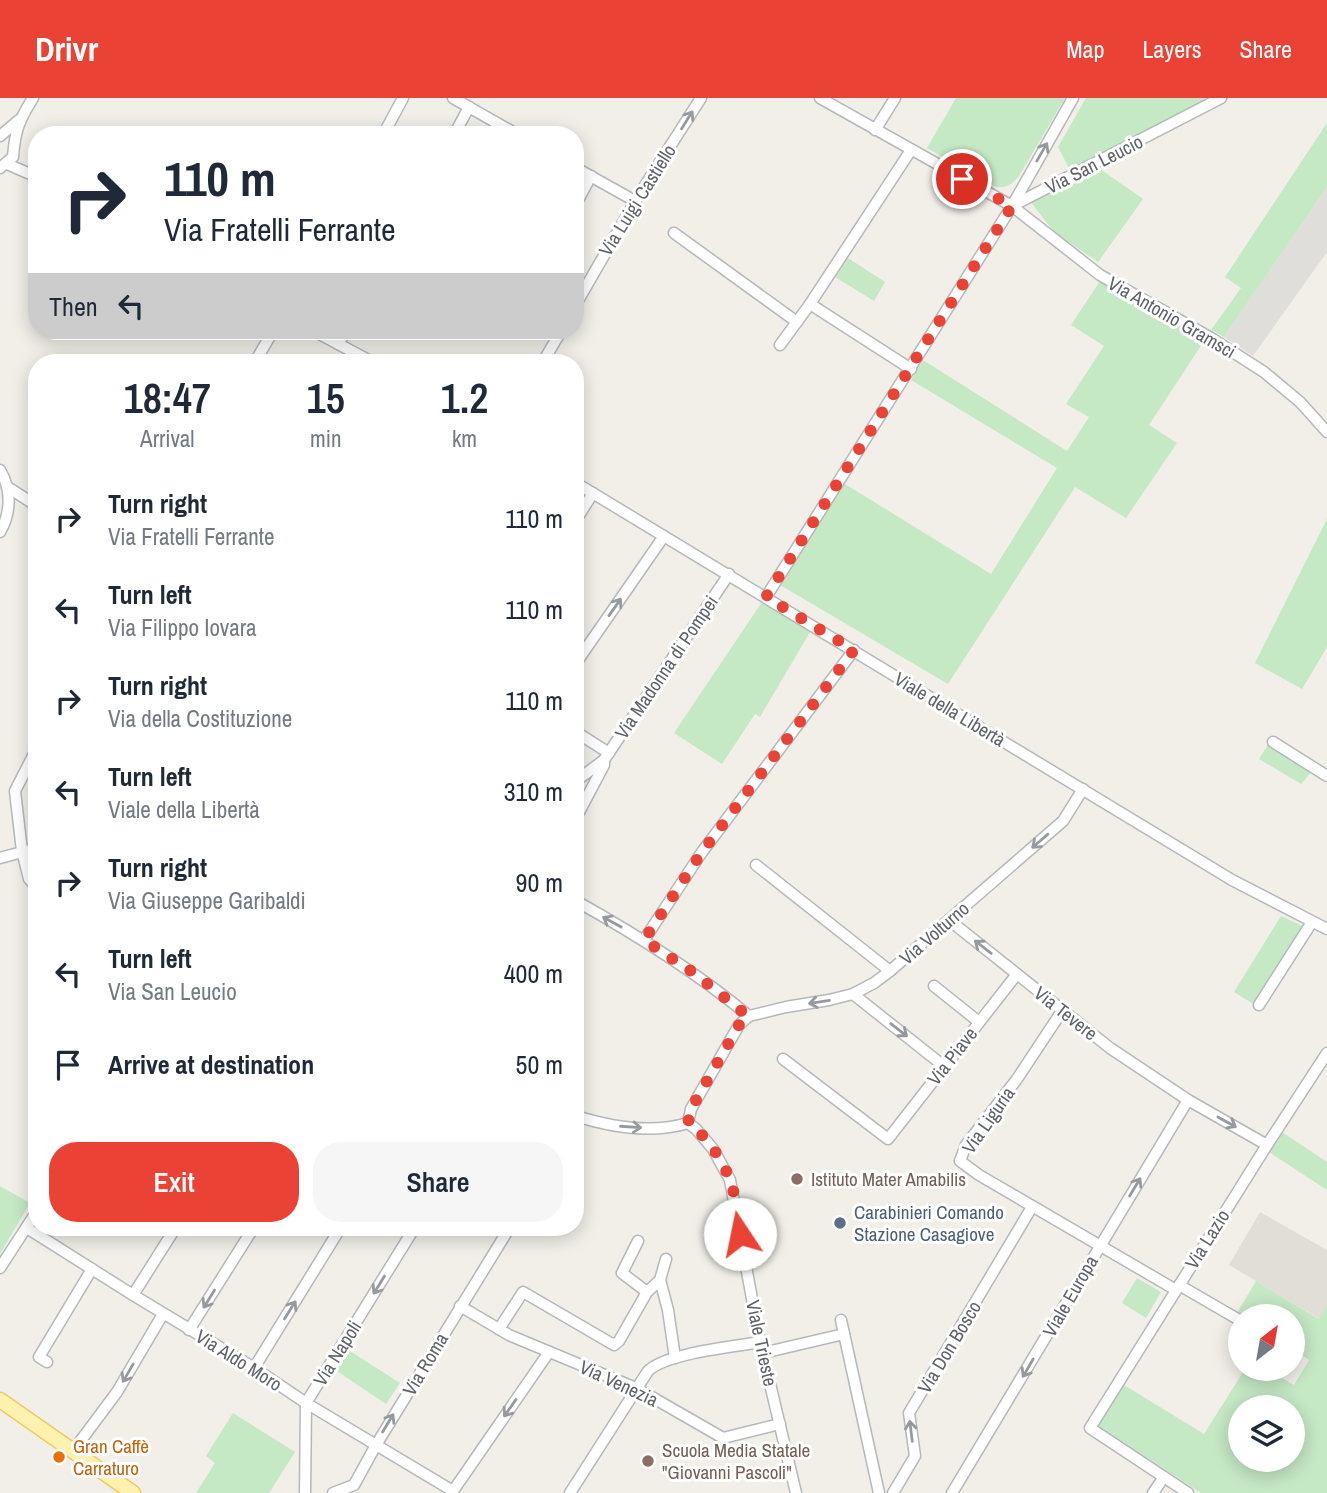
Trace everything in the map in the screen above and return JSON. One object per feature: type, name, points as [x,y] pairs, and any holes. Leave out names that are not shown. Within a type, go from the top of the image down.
[{"type":"main road","points":[[0,1400],[134,1493]]},
{"type":"street","points":[[28,169],[8,142],[0,138],[19,120],[33,98]]},
{"type":"street","points":[[388,126],[403,98]]},
{"type":"street","points":[[453,98],[502,126]]},
{"type":"street","name":"Via Luigi Castiello","points":[[584,290],[635,201],[701,98]]},
{"type":"street","points":[[820,98],[1012,206]]},
{"type":"street","points":[[875,130],[895,98]]},
{"type":"street","points":[[766,597],[1012,206],[1073,98]]},
{"type":"street","name":"Via San Leucio","points":[[1012,206],[1221,98]]},
{"type":"street","points":[[459,126],[469,107]]},
{"type":"street","points":[[19,120],[13,150],[3,166],[28,173]]},
{"type":"street","points":[[780,345],[911,150]]},
{"type":"street","points":[[584,172],[635,201]]},
{"type":"street","points":[[584,189],[591,176]]},
{"type":"street","points":[[1025,199],[1035,222]]},
{"type":"street","name":"Via Antonio Gramsci","points":[[1012,206],[1100,275],[1211,338],[1264,372],[1300,402],[1327,432]]},
{"type":"street","points":[[674,233],[797,322]]},
{"type":"street","points":[[810,304],[911,369]]},
{"type":"street","points":[[331,340],[357,354]]},
{"type":"street","points":[[338,344],[340,340]]},
{"type":"street","points":[[0,470],[9,488],[8,519],[0,532]]},
{"type":"street","points":[[9,488],[28,500]]},
{"type":"street","name":"Viale della Libertà","points":[[584,489],[1232,880],[1327,929]]},
{"type":"street","points":[[584,508],[593,494]]},
{"type":"street","points":[[584,651],[664,536]]},
{"type":"street","name":"Via Madonna di Pompei","points":[[606,756],[729,574]]},
{"type":"street","points":[[644,940],[702,852],[854,650]]},
{"type":"street","points":[[584,738],[606,756]]},
{"type":"street","points":[[1273,742],[1327,776]]},
{"type":"street","points":[[584,774],[606,756]]},
{"type":"street","points":[[584,803],[606,756]]},
{"type":"street","points":[[28,765],[15,790],[28,874]]},
{"type":"street","name":"Via Volturno","points":[[748,1016],[853,994],[890,971],[1063,821],[1083,789]]},
{"type":"street","points":[[0,858],[28,850]]},
{"type":"street","points":[[756,866],[890,971]]},
{"type":"street","points":[[584,906],[691,971],[748,1016],[739,1025],[691,1109],[688,1123],[641,1128],[584,1120]]},
{"type":"street","name":"Via Tevere","points":[[949,920],[1110,1048],[1188,1100],[1267,1144]]},
{"type":"street","points":[[1259,1005],[1312,922]]},
{"type":"street","name":"Via Piave","points":[[783,1059],[888,1139],[1017,974]]},
{"type":"street","points":[[934,985],[979,1022]]},
{"type":"street","points":[[853,994],[944,1067]]},
{"type":"street","name":"Via Liguria","points":[[1062,1011],[1017,1079],[961,1154],[961,1161],[979,1175],[1138,1269],[1228,1314]]},
{"type":"street","name":"Via Lazio","points":[[1164,1477],[1090,1428],[1267,1144],[1327,1053]]},
{"type":"street","name":"Viale Europa","points":[[952,1493],[1188,1100]]},
{"type":"street","name":"Viale Trieste","points":[[688,1123],[713,1149],[730,1180],[762,1348],[796,1493]]},
{"type":"street","name":"Via Don Bosco","points":[[893,1493],[915,1457],[909,1413],[1032,1207]]},
{"type":"street","points":[[0,1268],[28,1225]]},
{"type":"street","name":"Via Aldo Moro","points":[[39,1236],[254,1368],[306,1403],[453,1491],[549,1352]]},
{"type":"street","points":[[133,1296],[170,1236]]},
{"type":"street","points":[[189,1330],[248,1236]]},
{"type":"street","points":[[254,1368],[335,1236]]},
{"type":"street","name":"Via Napoli","points":[[305,1493],[306,1403],[409,1236]]},
{"type":"street","name":"Via Roma","points":[[333,1493],[354,1485],[504,1236]]},
{"type":"street","points":[[638,1241],[622,1273],[647,1292]]},
{"type":"street","points":[[666,1259],[660,1280],[668,1310],[675,1358]]},
{"type":"street","points":[[47,1362],[39,1357],[92,1269]]},
{"type":"street","points":[[499,1329],[523,1292],[614,1345],[619,1341],[647,1292],[660,1280]]},
{"type":"street","name":"Via Venezia","points":[[460,1306],[499,1329],[636,1388],[723,1438],[780,1424]]},
{"type":"street","points":[[73,1451],[117,1392],[163,1314]]},
{"type":"street","points":[[841,1320],[879,1493]]},
{"type":"street","points":[[570,1493],[654,1364],[675,1358],[762,1348],[844,1334]]},
{"type":"street","points":[[1153,1493],[1164,1477],[1188,1493]]},
{"type":"shaded area","points":[[1327,187],[1327,252],[1253,356],[1224,337]]},
{"type":"shaded area","points":[[1260,1212],[1327,1250],[1327,1306],[1320,1319],[1306,1311],[1306,1304],[1295,1304],[1229,1265]]},
{"type":"green space","points":[[956,98],[1065,98],[1019,176],[1009,185],[996,187],[927,148]]},
{"type":"green space","points":[[1086,98],[1207,98],[1070,170],[1058,147]]},
{"type":"green space","points":[[1327,123],[1327,187],[1224,337],[1211,330],[1241,288],[1225,277]]},
{"type":"green space","points":[[1100,169],[1143,199],[1098,262],[1054,232],[1030,201],[1063,189]]},
{"type":"green space","points":[[848,258],[885,282],[874,301],[835,277]]},
{"type":"green space","points":[[1102,278],[1133,300],[1204,341],[1149,425],[1177,443],[1126,518],[1075,487],[948,684],[775,582],[840,481],[991,574],[1057,468],[911,380],[923,360],[1067,451],[1089,417],[1066,404],[1104,346],[1071,325]]},
{"type":"green space","points":[[1327,519],[1327,647],[1302,689],[1255,663]]},
{"type":"green space","points":[[762,602],[810,632],[760,717],[755,714],[722,764],[674,733]]},
{"type":"green space","points":[[1269,743],[1313,770],[1301,784],[1259,759]]},
{"type":"green space","points":[[1281,916],[1305,927],[1255,1005],[1234,992]]},
{"type":"green space","points":[[1282,1132],[1327,1162],[1327,1190],[1269,1152]]},
{"type":"green space","points":[[0,1186],[28,1202],[28,1206],[0,1254]]},
{"type":"green space","points":[[1137,1278],[1161,1292],[1146,1318],[1122,1303]]},
{"type":"green space","points":[[1256,1281],[1294,1304],[1242,1304]]},
{"type":"green space","points":[[1327,1306],[1327,1493],[1201,1493],[1098,1426],[1124,1385],[1204,1434],[1228,1396],[1228,1472],[1305,1472],[1305,1395],[1229,1395],[1237,1381],[1287,1381],[1294,1385],[1296,1381],[1306,1381],[1306,1365],[1309,1360],[1306,1358],[1306,1311],[1319,1319]]},
{"type":"green space","points":[[345,1348],[400,1383],[386,1404],[334,1369]]},
{"type":"green space","points":[[233,1413],[295,1452],[269,1493],[196,1493],[215,1463],[206,1456]]},
{"type":"place","name":"Istituto Mater Amabilis","points":[[797,1179]]},
{"type":"place","name":"Carabinieri Comando Stazione Casagiove","points":[[840,1223]]},
{"type":"place","name":"Gran Caffè Carraturo","points":[[59,1457]]},
{"type":"place","name":"Scuola Media Statale \"Giovanni Pascoli\"","points":[[648,1461]]},
{"type":"route","points":[[740,1234],[730,1180],[713,1149],[688,1123],[691,1109],[739,1025],[748,1016],[691,971],[644,940],[702,852],[854,650],[766,597],[1012,206],[962,179]]}]
